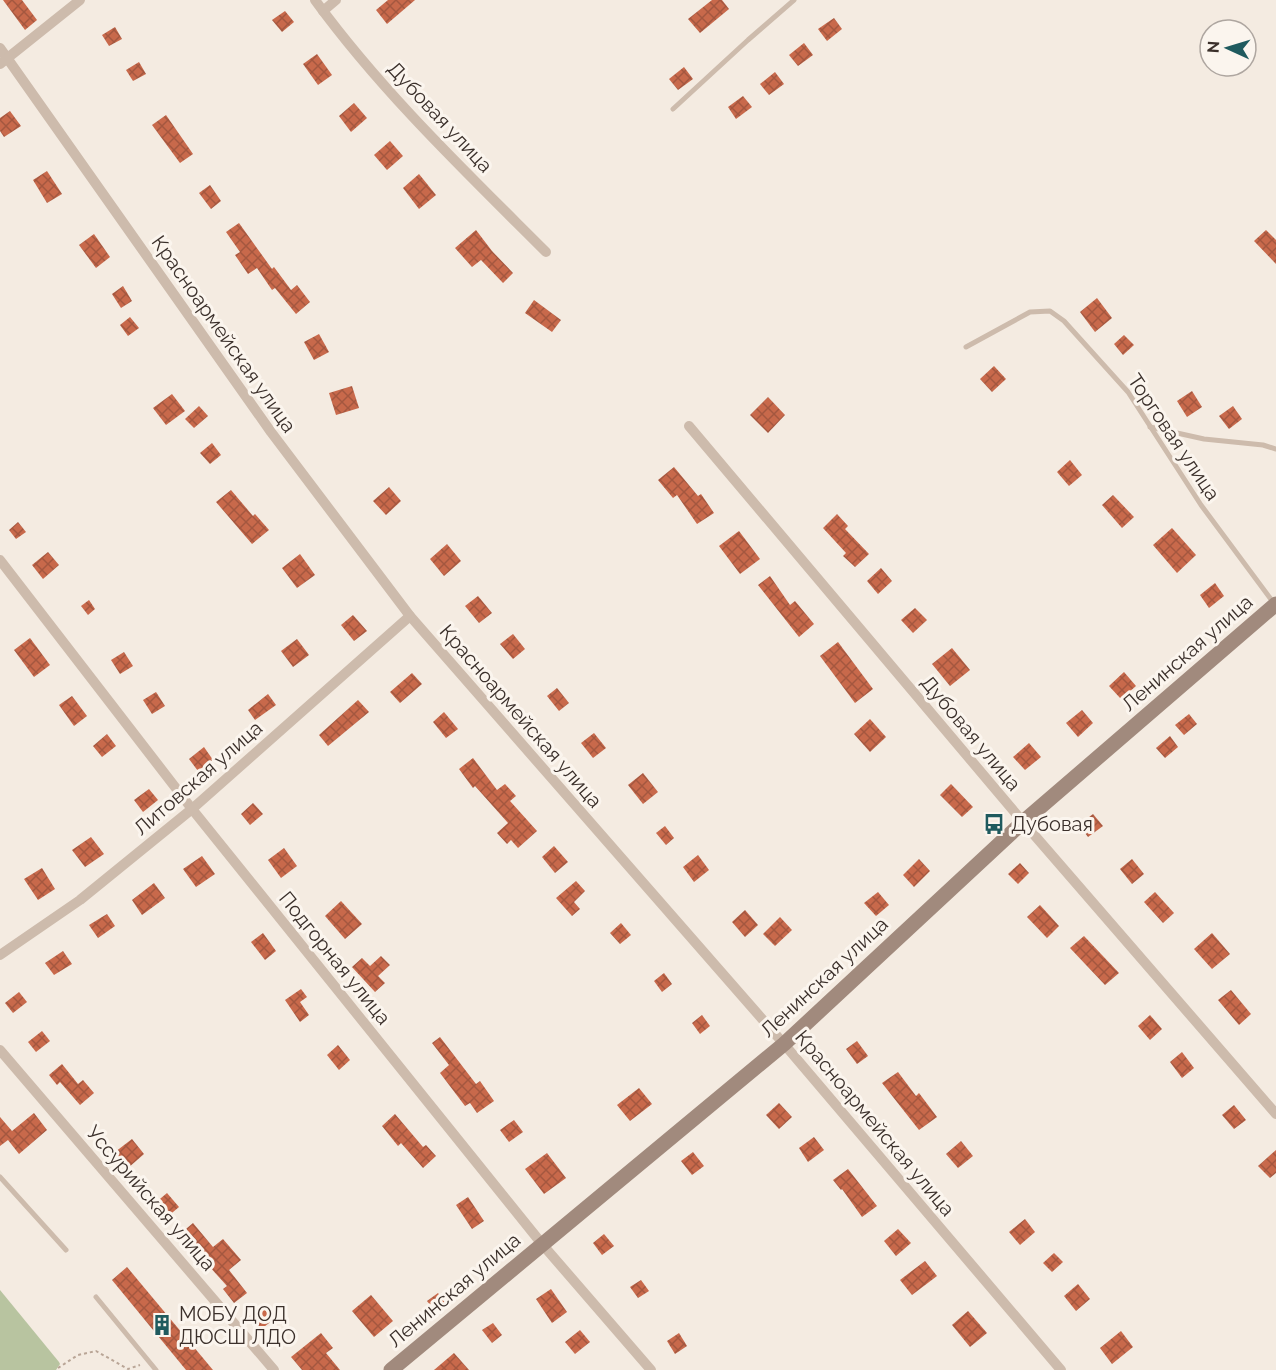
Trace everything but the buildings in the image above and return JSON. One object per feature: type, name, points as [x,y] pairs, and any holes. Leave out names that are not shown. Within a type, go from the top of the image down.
[{"type":"main road","name":"Ленинская улица","points":[[391,1370],[784,1044],[1023,822],[1276,605]]},
{"type":"street","points":[[2,57],[80,0]]},
{"type":"street","name":"Дубовая улица","points":[[315,0],[339,34],[431,136],[546,252]]},
{"type":"street","points":[[323,11],[336,0]]},
{"type":"street","name":"Красноармейская улица","points":[[2,57],[271,432],[410,616],[784,1044],[1061,1370]]},
{"type":"street","name":"Дубовая улица","points":[[689,426],[1023,822],[1276,1114]]},
{"type":"street","name":"Подгорная улица","points":[[0,560],[192,809],[542,1244],[651,1370]]},
{"type":"street","name":"Литовская улица","points":[[0,956],[80,900],[192,809],[410,616]]},
{"type":"street","name":"Уссурийская улица","points":[[0,1050],[274,1370]]},
{"type":"lane","points":[[673,109],[794,0]]},
{"type":"lane","name":"Торговая улица","points":[[966,347],[1030,312],[1050,311],[1064,321],[1128,392],[1201,505],[1276,605]]},
{"type":"lane","points":[[1150,427],[1204,439],[1263,445],[1276,449]]},
{"type":"lane","points":[[0,1177],[66,1250]]},
{"type":"lane","points":[[96,1297],[156,1370]]},
{"type":"path","points":[[58,1368],[78,1355],[96,1351],[128,1369],[148,1361]]},
{"type":"green space","points":[[0,1290],[59,1362],[56,1370],[0,1370]]},
{"type":"place","name":"Дубовая","points":[[994,824]]},
{"type":"place","name":"МОБУ ДОД ДЮСШ ЛДО","points":[[162,1325]]}]
